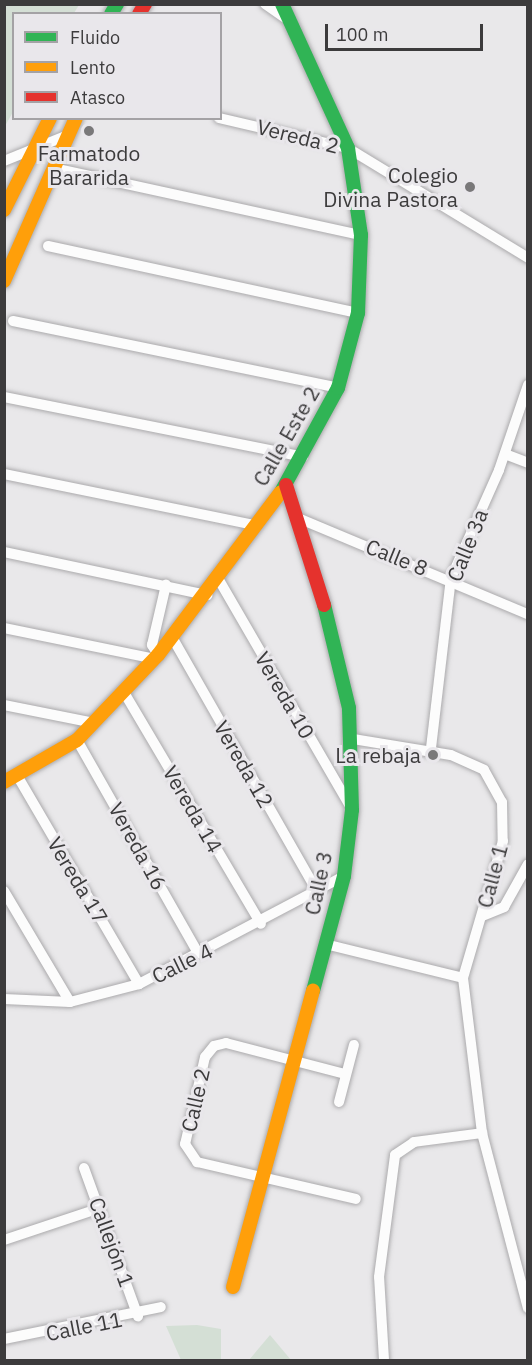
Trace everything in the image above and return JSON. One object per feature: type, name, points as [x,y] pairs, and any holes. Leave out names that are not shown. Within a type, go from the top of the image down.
[{"type":"street","name":"Calle Este 2","points":[[11,779],[77,740],[125,694],[157,657],[208,595],[255,525],[286,485],[338,388],[358,313],[361,235],[348,148],[319,77],[283,11],[265,4]]},
{"type":"street","name":"Vereda 2","points":[[222,119],[348,148],[528,258]]},
{"type":"street","points":[[4,210],[49,120]]},
{"type":"street","points":[[4,281],[75,120]]},
{"type":"street","points":[[4,161],[68,135]]},
{"type":"street","points":[[53,168],[361,235]]},
{"type":"street","points":[[48,246],[358,313]]},
{"type":"street","points":[[13,321],[338,388]]},
{"type":"street","name":"Calle 3a","points":[[431,748],[451,578],[505,454],[527,389]]},
{"type":"street","points":[[4,397],[303,457]]},
{"type":"street","points":[[505,454],[528,463]]},
{"type":"street","points":[[4,474],[255,525]]},
{"type":"street","name":"Calle 3","points":[[233,1287],[344,876],[352,810],[352,739],[298,518],[286,485]]},
{"type":"street","name":"Calle 8","points":[[298,518],[451,578],[528,614]]},
{"type":"street","points":[[4,552],[208,595]]},
{"type":"street","name":"Vereda 10","points":[[219,580],[352,810]]},
{"type":"street","points":[[157,657],[152,645],[166,585]]},
{"type":"street","points":[[4,628],[157,657]]},
{"type":"street","name":"Vereda 12","points":[[172,637],[317,891]]},
{"type":"street","name":"Vereda 14","points":[[125,694],[261,924]]},
{"type":"street","points":[[4,705],[94,723]]},
{"type":"street","name":"Calle 1","points":[[352,739],[431,748],[484,770],[502,801],[503,841],[463,978],[482,1133],[528,1308]]},
{"type":"street","name":"Vereda 16","points":[[77,740],[198,953]]},
{"type":"street","name":"Vereda 17","points":[[11,779],[139,984]]},
{"type":"street","points":[[482,916],[504,907],[528,864]]},
{"type":"street","name":"Calle 4","points":[[4,999],[70,1002],[139,984],[261,924],[344,876]]},
{"type":"street","points":[[4,891],[70,1002]]},
{"type":"street","points":[[325,944],[463,978]]},
{"type":"street","name":"Calle 2","points":[[345,1074],[226,1042],[205,1057],[188,1126],[189,1154],[197,1162],[263,1175],[356,1199]]},
{"type":"street","points":[[339,1102],[354,1045]]},
{"type":"street","points":[[384,1360],[379,1277],[395,1155],[414,1142],[482,1133]]},
{"type":"street","name":"Callejón 1","points":[[84,1168],[138,1316]]},
{"type":"street","points":[[4,1240],[100,1208]]},
{"type":"street","name":"Calle 11","points":[[4,1339],[138,1316],[161,1307]]},
{"type":"shaded area","points":[[5,4],[79,5],[75,12],[12,12],[12,114],[5,126]]},
{"type":"shaded area","points":[[197,1325],[221,1329],[221,1360],[181,1360],[166,1326]]},
{"type":"shaded area","points":[[270,1335],[291,1360],[249,1360]]},
{"type":"traffic: fast","points":[[112,12],[117,4]]},
{"type":"traffic: fast","points":[[281,492],[338,388],[358,313],[361,235],[348,148],[282,4]]},
{"type":"traffic: fast","points":[[313,991],[344,876],[352,810],[349,708],[324,605]]},
{"type":"traffic: slow","points":[[4,210],[49,120]]},
{"type":"traffic: slow","points":[[4,281],[75,120]]},
{"type":"traffic: slow","points":[[4,782],[77,740],[158,655],[281,492]]},
{"type":"traffic: slow","points":[[233,1287],[313,991]]},
{"type":"traffic: jam","points":[[140,12],[145,4]]},
{"type":"traffic: jam","points":[[286,485],[324,605]]},
{"type":"place","name":"Farmatodo Bararida","points":[[89,131]]},
{"type":"place","name":"Colegio Divina Pastora","points":[[470,187]]},
{"type":"place","name":"La rebaja","points":[[433,755]]}]
